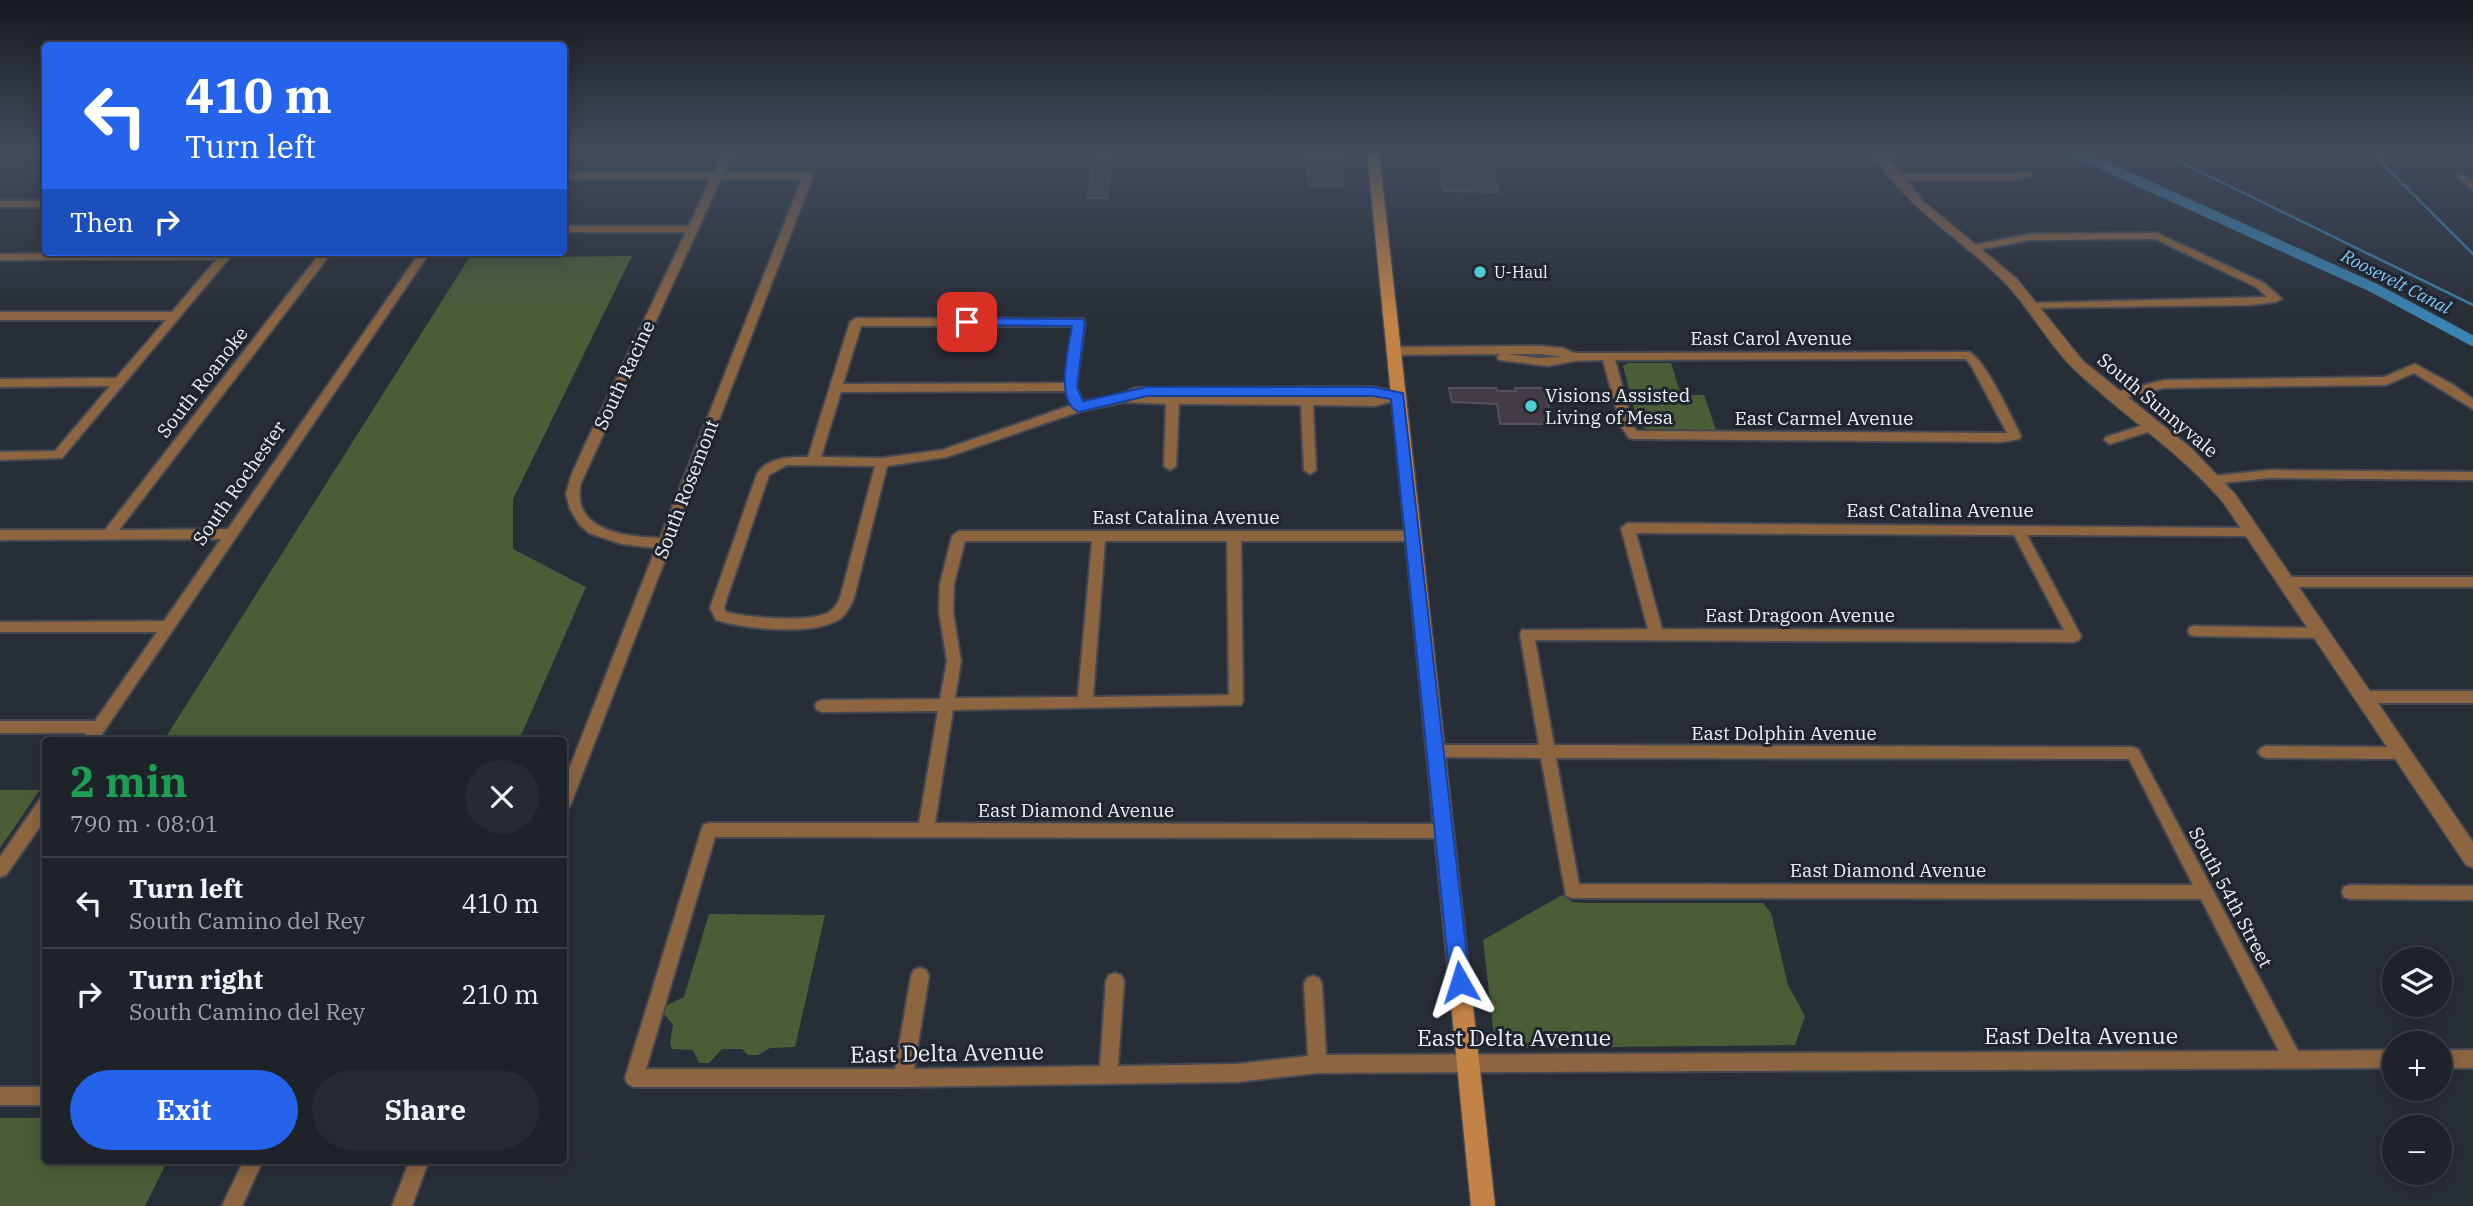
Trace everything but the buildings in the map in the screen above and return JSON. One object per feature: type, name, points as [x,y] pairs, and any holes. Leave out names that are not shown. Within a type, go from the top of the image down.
[{"type":"main road","points":[[1379,208],[1483,1206]]},
{"type":"street","name":"South Racine","points":[[665,543],[634,543],[603,535],[586,523],[577,509],[573,492],[590,447],[703,208]]},
{"type":"street","name":"South Rosemont","points":[[567,793],[795,208]]},
{"type":"street","name":"South Sunnyvale","points":[[1920,208],[2008,278],[2033,305],[2067,353],[2113,397],[2186,452],[2213,480],[2252,531],[2402,753],[2467,842],[2473,859]]},
{"type":"street","points":[[567,229],[694,229]]},
{"type":"street","points":[[1973,248],[2030,237],[2157,236],[2260,285],[2276,299],[2250,302],[2033,305]]},
{"type":"street","points":[[0,257],[76,256]]},
{"type":"street","points":[[0,456],[58,455],[225,256]]},
{"type":"street","name":"South Roanoke","points":[[108,535],[324,256]]},
{"type":"street","name":"South Rochester","points":[[94,734],[422,256]]},
{"type":"street","points":[[0,316],[175,316]]},
{"type":"street","points":[[813,462],[856,322],[1079,322],[1070,387],[1079,407]]},
{"type":"street","name":"East Carol Avenue","points":[[1394,351],[1488,352],[1500,357],[1542,361],[1608,356],[1969,356],[1977,365],[2015,436]]},
{"type":"street","name":"East Carmel Avenue","points":[[1608,356],[1627,426],[1633,435],[2015,436]]},
{"type":"street","points":[[2113,397],[2164,384],[2386,382],[2415,369],[2473,405]]},
{"type":"street","points":[[0,383],[120,382]]},
{"type":"street","points":[[836,388],[1070,387]]},
{"type":"street","points":[[882,462],[847,598],[838,614],[818,621],[746,622],[721,616],[717,608],[720,597],[763,474],[767,469],[786,461],[882,462],[943,454],[1079,407],[1121,399],[1173,396],[1307,396],[1375,402],[1398,396]]},
{"type":"street","points":[[1170,466],[1173,396]]},
{"type":"street","points":[[1307,396],[1310,470]]},
{"type":"street","points":[[2110,440],[2153,426]]},
{"type":"street","points":[[2213,480],[2270,474],[2473,476]]},
{"type":"street","name":"East Catalina Avenue","points":[[1656,634],[1628,528],[2252,531]]},
{"type":"street","name":"East Dragoon Avenue","points":[[1547,752],[1527,634],[2074,636],[2018,530]]},
{"type":"street","points":[[0,535],[229,534]]},
{"type":"street","name":"East Catalina Avenue","points":[[948,705],[954,661],[946,612],[947,584],[959,536],[1413,536]]},
{"type":"street","points":[[1085,703],[1100,536]]},
{"type":"street","points":[[822,706],[1236,701],[1234,536]]},
{"type":"street","points":[[2286,582],[2473,582]]},
{"type":"street","points":[[0,627],[167,626]]},
{"type":"street","points":[[2195,631],[2320,633]]},
{"type":"street","points":[[2364,697],[2473,698]]},
{"type":"street","points":[[926,831],[948,705]]},
{"type":"street","points":[[0,727],[94,734]]},
{"type":"street","name":"East Dolphin Avenue","points":[[1435,751],[2133,753]]},
{"type":"street","name":"East Diamond Avenue","points":[[1547,752],[1572,891],[2205,892]]},
{"type":"street","points":[[2266,752],[2402,753]]},
{"type":"street","name":"South 54th Street","points":[[2133,753],[2293,1060]]},
{"type":"street","points":[[0,870],[42,810]]},
{"type":"street","name":"East Diamond Avenue","points":[[634,1078],[709,831],[1444,831]]},
{"type":"street","points":[[2350,892],[2473,893]]},
{"type":"street","points":[[903,1078],[920,976]]},
{"type":"street","points":[[1108,1075],[1115,981]]},
{"type":"street","points":[[1313,984],[1318,1064]]},
{"type":"street","name":"East Delta Avenue","points":[[634,1078],[903,1078],[1237,1073],[1318,1064],[2382,1059]]},
{"type":"street","points":[[2452,1059],[2473,1059]]},
{"type":"street","points":[[0,1096],[42,1096]]},
{"type":"street","points":[[232,1206],[252,1164]]},
{"type":"street","points":[[402,1206],[419,1164]]},
{"type":"green space","points":[[632,256],[513,499],[513,549],[586,587],[520,737],[166,737],[469,258]]},
{"type":"green space","points":[[1628,363],[1671,363],[1681,395],[1704,395],[1716,430],[1647,429],[1638,424],[1623,366]]},
{"type":"green space","points":[[0,790],[40,790],[0,848]]},
{"type":"green space","points":[[1562,895],[1572,902],[1584,903],[1763,903],[1771,913],[1788,985],[1805,1016],[1795,1045],[1509,1048],[1494,1036],[1483,940]]},
{"type":"green space","points":[[709,914],[825,915],[795,1047],[770,1048],[758,1055],[748,1055],[742,1049],[722,1049],[709,1063],[699,1063],[693,1050],[672,1049],[670,1043],[673,1025],[664,1014],[665,1006],[684,997]]},
{"type":"green space","points":[[0,1118],[42,1118],[42,1164],[166,1164],[145,1206],[0,1206]]},
{"type":"waterway","name":"Roosevelt Canal","points":[[2198,208],[2374,288],[2473,341]]},
{"type":"waterway","points":[[2275,208],[2473,305]]},
{"type":"waterway","points":[[2427,208],[2473,254]]},
{"type":"place","name":"U-Haul","points":[[1480,272]]},
{"type":"place","name":"Visions Assisted Living of Mesa","points":[[1531,406]]},
{"type":"route","points":[[967,322],[1079,322],[1070,387],[1079,407],[1147,391],[1373,391],[1398,396],[1460,982]]}]
